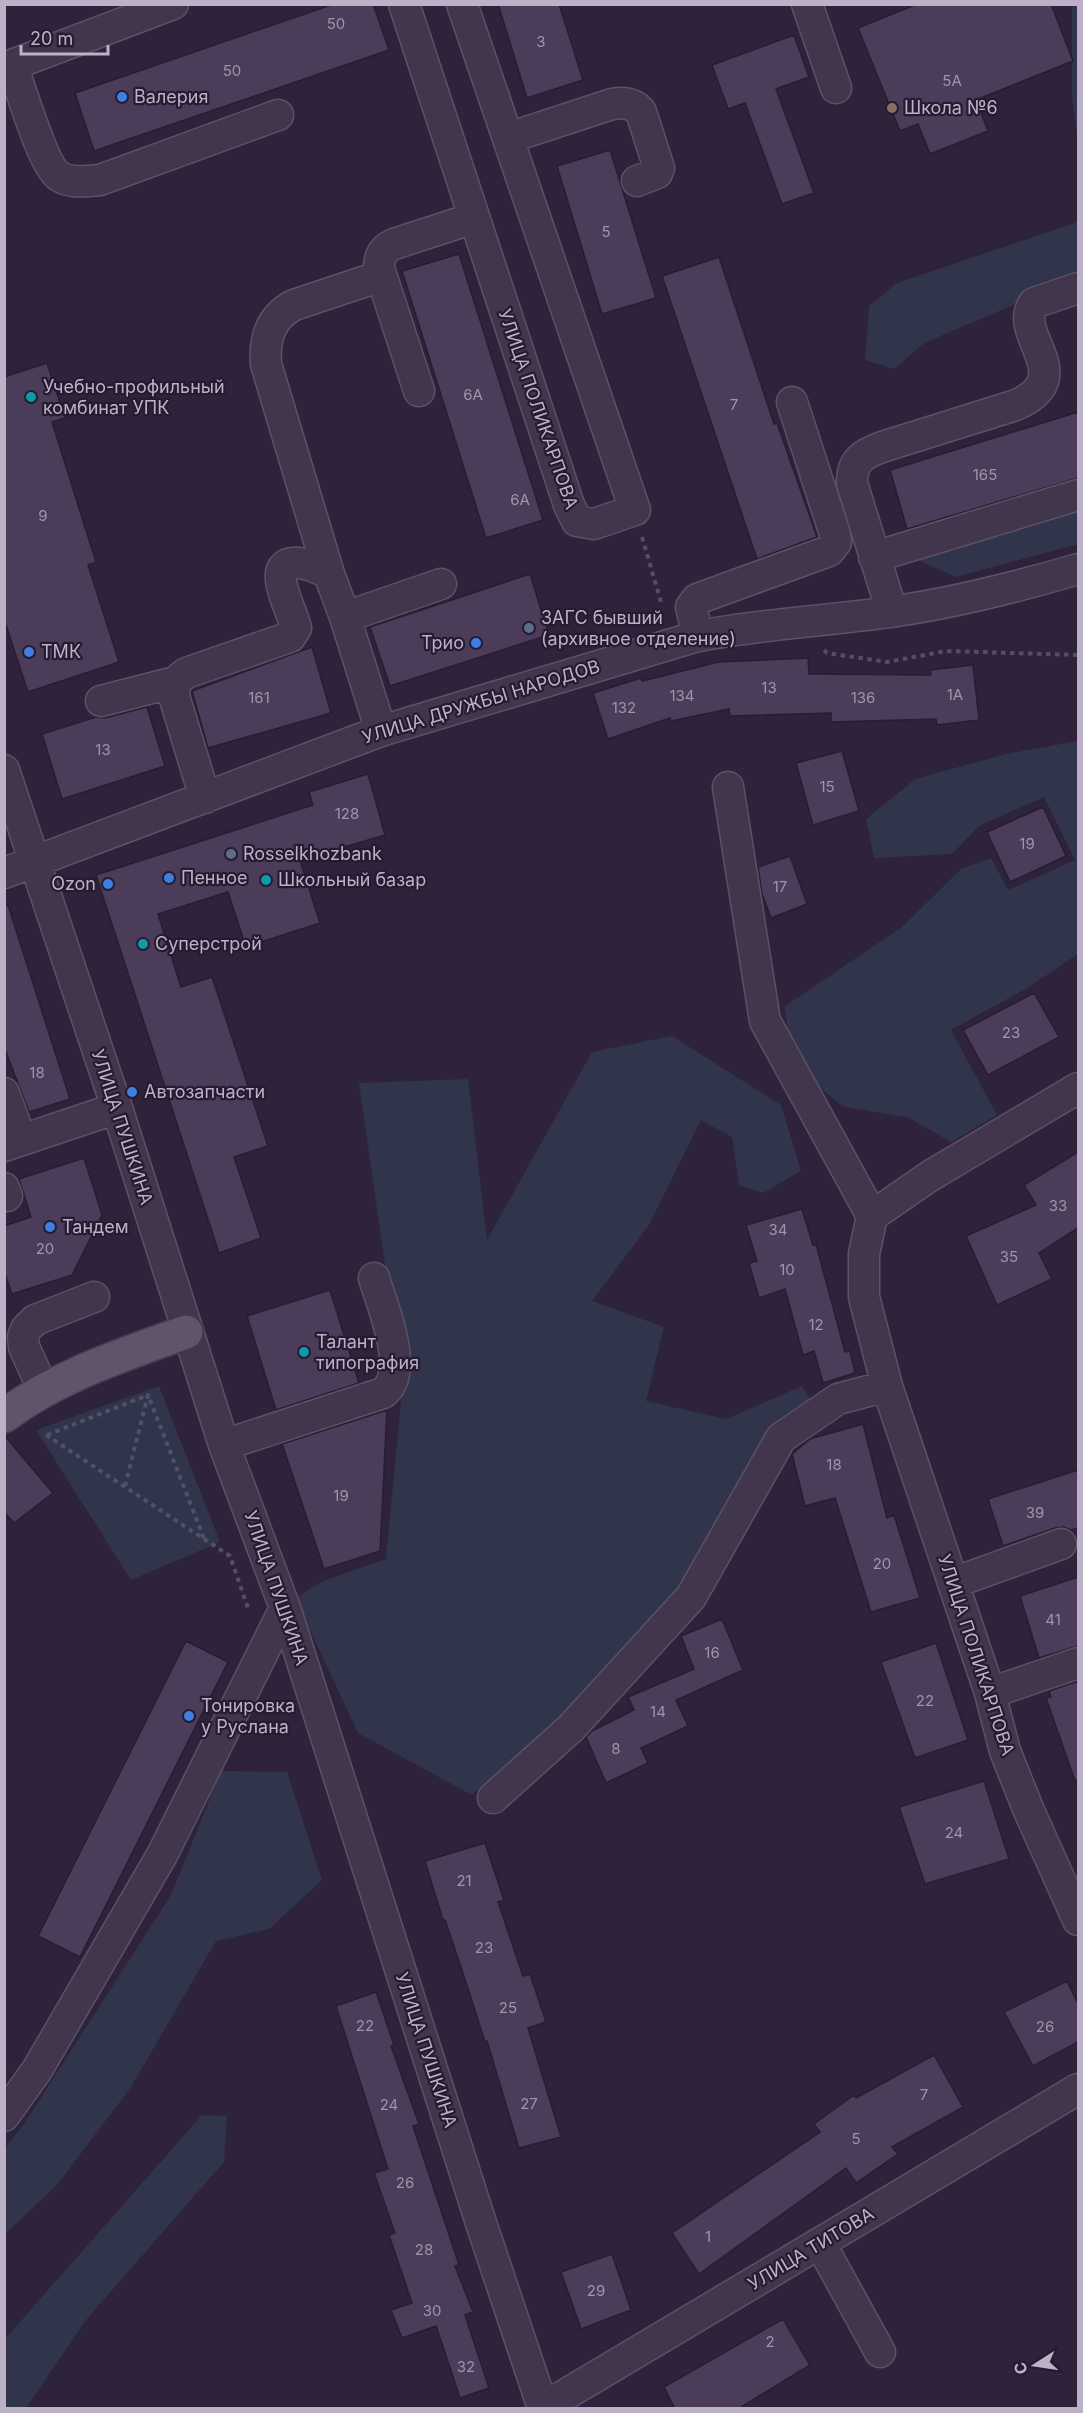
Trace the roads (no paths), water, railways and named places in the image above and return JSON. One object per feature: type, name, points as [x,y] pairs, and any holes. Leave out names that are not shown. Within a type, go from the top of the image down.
[{"type":"main road","points":[[4,1416],[43,1389],[81,1371],[186,1332]]},
{"type":"street","points":[[173,4],[8,66],[48,163],[59,176],[78,182],[100,180],[278,115]]},
{"type":"street","name":"УЛИЦА ПОЛИКАРПОВА","points":[[404,4],[572,514],[577,521],[594,524],[635,510],[508,138]]},
{"type":"street","points":[[462,4],[508,138],[612,104],[623,103],[634,106],[640,112],[659,168],[657,173],[637,181]]},
{"type":"street","points":[[807,4],[836,88]]},
{"type":"street","points":[[419,390],[381,276],[379,259],[387,247],[474,218]]},
{"type":"street","points":[[381,276],[294,305],[282,312],[273,324],[266,341],[266,364],[329,574],[381,731]]},
{"type":"street","points":[[892,612],[852,483],[852,473],[856,462],[864,454],[882,447],[1016,405],[1035,396],[1044,375],[1030,319],[1031,308],[1034,303],[1078,288]]},
{"type":"street","points":[[686,640],[691,607],[697,599],[829,550],[836,542],[792,402]]},
{"type":"street","points":[[874,557],[1078,495]]},
{"type":"street","points":[[101,701],[175,682],[186,673],[290,637],[296,628],[281,584],[281,576],[287,565],[301,562],[318,567],[329,574]]},
{"type":"street","name":"УЛИЦА ДРУЖБЫ НАРОДОВ","points":[[4,873],[381,731],[686,640],[733,629],[807,623],[892,612],[972,596],[1078,569]]},
{"type":"street","points":[[345,617],[441,584]]},
{"type":"street","points":[[175,682],[174,696],[205,798]]},
{"type":"street","name":"УЛИЦА ПУШКИНА","points":[[4,770],[117,1108],[186,1332],[224,1445],[285,1608],[473,2200],[543,2408]]},
{"type":"street","points":[[728,787],[765,1021],[872,1216],[930,1176],[1078,1088]]},
{"type":"street","points":[[4,1093],[13,1143],[117,1108]]},
{"type":"street","name":"УЛИЦА ПОЛИКАРПОВА","points":[[872,1216],[864,1254],[864,1297],[887,1386],[990,1692],[1009,1761],[1078,1920]]},
{"type":"street","points":[[224,1445],[388,1389],[394,1376],[395,1356],[374,1278]]},
{"type":"street","points":[[43,1389],[24,1347],[26,1329],[31,1322],[94,1297]]},
{"type":"street","points":[[493,1798],[571,1728],[690,1597],[781,1438],[838,1399],[887,1386]]},
{"type":"street","points":[[953,1583],[1061,1544]]},
{"type":"street","points":[[4,2116],[37,2070],[162,1855],[285,1608]]},
{"type":"street","points":[[990,1692],[1078,1662]]},
{"type":"street","name":"УЛИЦА ТИТОВА","points":[[543,2408],[1078,2089]]},
{"type":"street","points":[[820,2243],[880,2352]]},
{"type":"place","name":"Валерия","points":[[122,97]]},
{"type":"place","name":"Школа №6","points":[[892,108]]},
{"type":"place","name":"Учебно-профильный комбинат УПК","points":[[31,397]]},
{"type":"place","name":"ЗАГС бывший (архивное отделение)","points":[[529,628]]},
{"type":"place","name":"Трио","points":[[476,643]]},
{"type":"place","name":"ТМК","points":[[29,652]]},
{"type":"place","name":"Rosselkhozbank","points":[[231,854]]},
{"type":"place","name":"Пенное","points":[[169,878]]},
{"type":"place","name":"Школьный базар","points":[[266,880]]},
{"type":"place","name":"Ozon","points":[[108,884]]},
{"type":"place","name":"Суперстрой","points":[[143,944]]},
{"type":"place","name":"Автозапчасти","points":[[132,1092]]},
{"type":"place","name":"Тандем","points":[[50,1227]]},
{"type":"place","name":"Талант типография","points":[[304,1352]]},
{"type":"place","name":"Тонировка у Руслана","points":[[189,1716]]}]
